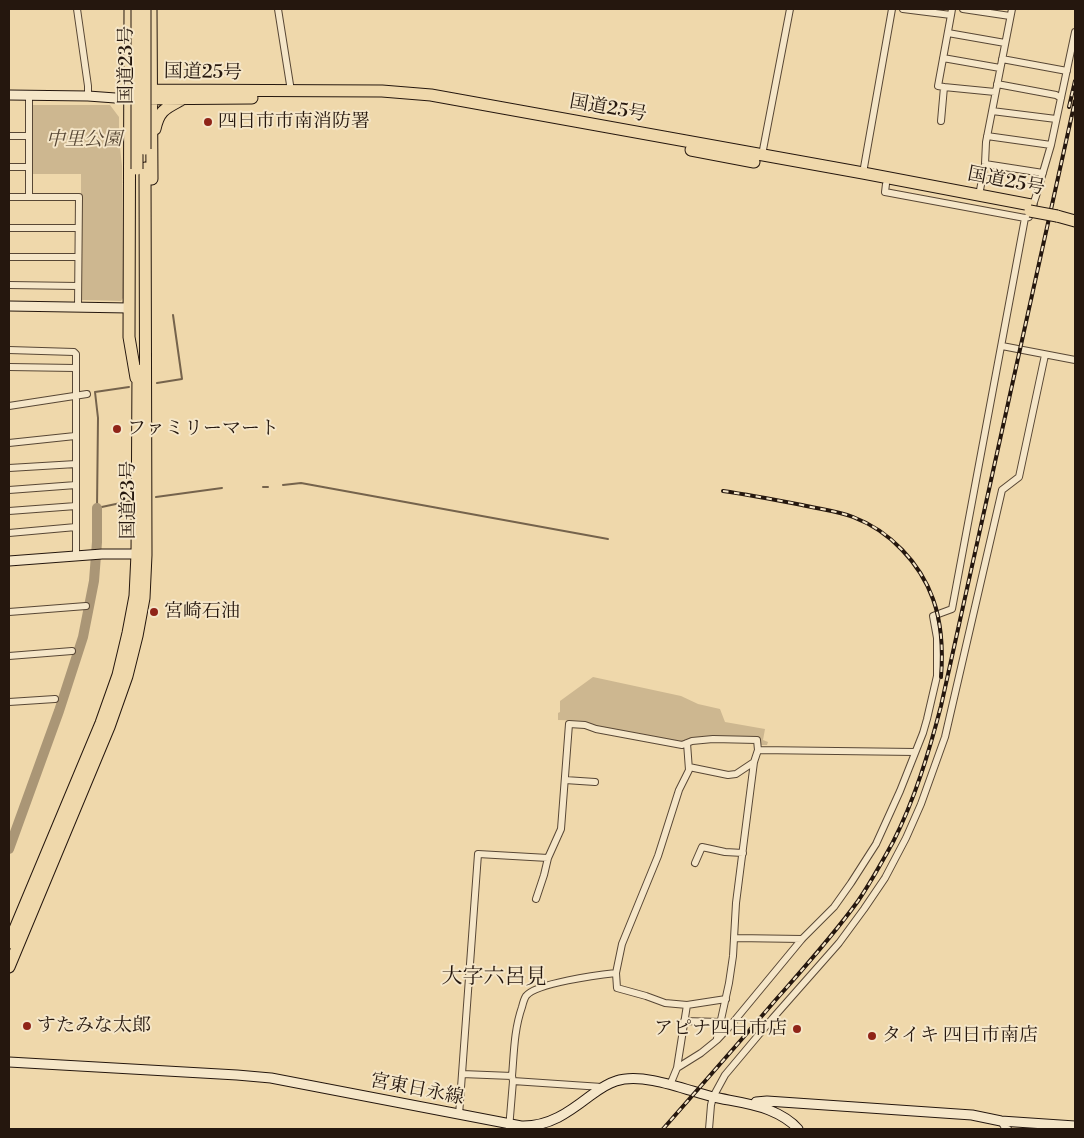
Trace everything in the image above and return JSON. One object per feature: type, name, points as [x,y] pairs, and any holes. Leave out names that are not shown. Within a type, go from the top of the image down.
[{"type":"highway","points":[[130,9],[128,337],[142,390]]},
{"type":"highway","name":"国道23号","points":[[9,967],[109,727],[127,676],[144,598],[142,554],[141,169],[137,9]]},
{"type":"highway","name":"国道23号","points":[[141,169],[145,9]]},
{"type":"highway","points":[[142,390],[152,308],[151,9]]},
{"type":"highway","name":"国道25号","points":[[129,95],[382,91],[431,95],[863,173],[1029,211]]},
{"type":"highway","name":"国道25号","points":[[151,94],[183,99],[347,97],[422,101],[1029,211],[1075,214]]},
{"type":"highway","points":[[152,139],[157,119],[161,112],[183,99]]},
{"type":"highway","name":"国道25号","points":[[1058,213],[1075,221]]},
{"type":"highway","name":"国道23号","points":[[9,943],[101,723],[118,674],[142,554]]},
{"type":"main road","points":[[9,95],[129,95]]},
{"type":"main road","points":[[9,306],[129,308]]},
{"type":"main road","points":[[9,561],[142,554]]},
{"type":"main road","name":"宮東日永線","points":[[9,1062],[237,1074],[271,1078],[459,1115],[509,1127],[529,1126],[553,1120],[568,1112],[603,1087],[618,1080],[631,1078],[650,1080],[754,1105],[784,1118],[798,1129]]},
{"type":"main road","points":[[754,1105],[756,1102],[767,1101],[972,1114],[1001,1121],[1075,1126]]},
{"type":"street","points":[[77,9],[88,96]]},
{"type":"street","points":[[125,9],[126,46],[130,58]]},
{"type":"street","points":[[151,61],[156,46],[156,9]]},
{"type":"street","points":[[278,9],[291,91]]},
{"type":"street","points":[[762,155],[790,9]]},
{"type":"street","points":[[863,173],[892,9]]},
{"type":"street","points":[[903,9],[952,12],[938,86],[995,92]]},
{"type":"street","points":[[963,9],[1010,16]]},
{"type":"street","points":[[980,190],[985,164],[987,136],[1012,9]]},
{"type":"street","points":[[1029,211],[1029,217],[1051,145],[1075,32]]},
{"type":"street","points":[[948,33],[1005,43]]},
{"type":"street","points":[[943,58],[1000,68]]},
{"type":"street","points":[[1002,59],[1067,71]]},
{"type":"street","points":[[997,84],[1061,98]]},
{"type":"street","points":[[941,120],[944,87]]},
{"type":"street","points":[[29,95],[29,197]]},
{"type":"street","points":[[992,111],[1056,119]]},
{"type":"street","points":[[9,136],[29,136]]},
{"type":"street","points":[[987,136],[1051,145]]},
{"type":"street","points":[[985,164],[1043,173]]},
{"type":"street","points":[[9,167],[29,167]]},
{"type":"street","points":[[9,197],[79,197],[78,306]]},
{"type":"street","points":[[677,1068],[702,1053],[717,1040],[802,939],[834,907],[876,844],[924,733],[937,676],[937,638],[933,616],[952,609],[1029,211]]},
{"type":"street","points":[[9,228],[78,228]]},
{"type":"street","points":[[9,257],[78,257]]},
{"type":"street","points":[[9,285],[78,286]]},
{"type":"street","points":[[1002,346],[1075,360]]},
{"type":"street","points":[[9,350],[74,352],[76,354],[76,556]]},
{"type":"street","points":[[709,1129],[710,1105],[725,1075],[772,1018],[839,943],[864,909],[885,878],[921,804],[945,737],[1002,490],[1019,478],[1046,355]]},
{"type":"street","points":[[9,367],[75,368]]},
{"type":"street","points":[[9,406],[87,394]]},
{"type":"street","points":[[9,443],[75,436]]},
{"type":"street","points":[[9,468],[76,464]]},
{"type":"street","points":[[9,490],[76,485]]},
{"type":"street","points":[[9,511],[76,506]]},
{"type":"street","points":[[9,533],[76,527]]},
{"type":"street","points":[[9,612],[86,606]]},
{"type":"street","points":[[9,656],[72,651]]},
{"type":"street","points":[[9,702],[55,699]]},
{"type":"street","points":[[536,899],[548,858],[561,829],[569,724],[585,725],[596,729],[682,745],[692,741],[713,739],[757,740],[758,750],[754,762],[736,903],[735,938],[729,983],[717,1040]]},
{"type":"street","points":[[687,743],[689,767],[679,790],[658,856],[622,944],[616,973],[617,988],[665,1003],[687,1005],[726,999]]},
{"type":"street","points":[[758,750],[915,752]]},
{"type":"street","points":[[689,767],[728,775],[736,774],[754,762]]},
{"type":"street","points":[[565,780],[595,782]]},
{"type":"street","points":[[695,863],[702,847],[725,852],[742,853]]},
{"type":"street","points":[[459,1115],[478,854],[548,858]]},
{"type":"street","points":[[735,938],[802,939]]},
{"type":"street","points":[[509,1127],[517,1021],[525,998],[530,992],[555,984],[585,977],[616,973]]},
{"type":"street","points":[[670,1085],[677,1068],[687,1005]]},
{"type":"street","points":[[684,1021],[721,1022]]},
{"type":"street","points":[[462,1074],[603,1087]]},
{"type":"street","points":[[1001,1121],[1005,1128],[1008,1129]]},
{"type":"green space","name":"中里公園","points":[[31,105],[110,105],[119,117],[122,166],[123,298],[121,301],[81,300],[81,174],[31,174]]},
{"type":"green space","points":[[593,677],[681,696],[698,704],[720,709],[725,722],[765,729],[763,740],[768,742],[767,745],[761,745],[760,740],[720,736],[701,737],[682,742],[597,727],[586,721],[558,720],[560,701]]},
{"type":"waterway","points":[[157,383],[182,379],[173,315]]},
{"type":"waterway","points":[[129,387],[95,392],[98,418],[97,508],[130,501]]},
{"type":"waterway","points":[[283,485],[301,483],[608,539]]},
{"type":"waterway","points":[[263,487],[268,487]]},
{"type":"waterway","points":[[156,497],[222,488]]},
{"type":"waterway","points":[[9,849],[59,711],[83,637],[94,581],[97,508]]},
{"type":"railway","points":[[1069,107],[1075,81]]},
{"type":"railway","points":[[663,1129],[806,966],[863,894],[893,842],[915,792],[941,706],[1075,101]]},
{"type":"railway","points":[[723,491],[847,515],[867,523],[891,540],[912,561],[933,599],[941,638],[941,677]]},
{"type":"place","name":"四日市市南消防署","points":[[208,122]]},
{"type":"place","name":"ファミリーマート","points":[[117,429]]},
{"type":"place","name":"宮崎石油","points":[[154,612]]},
{"type":"place","name":"すたみな太郎","points":[[27,1026]]},
{"type":"place","name":"アピナ四日市店","points":[[797,1029]]},
{"type":"place","name":"タイキ 四日市南店","points":[[872,1036]]},
{"type":"district","name":"大字六呂見","points":[[494,978]]}]
